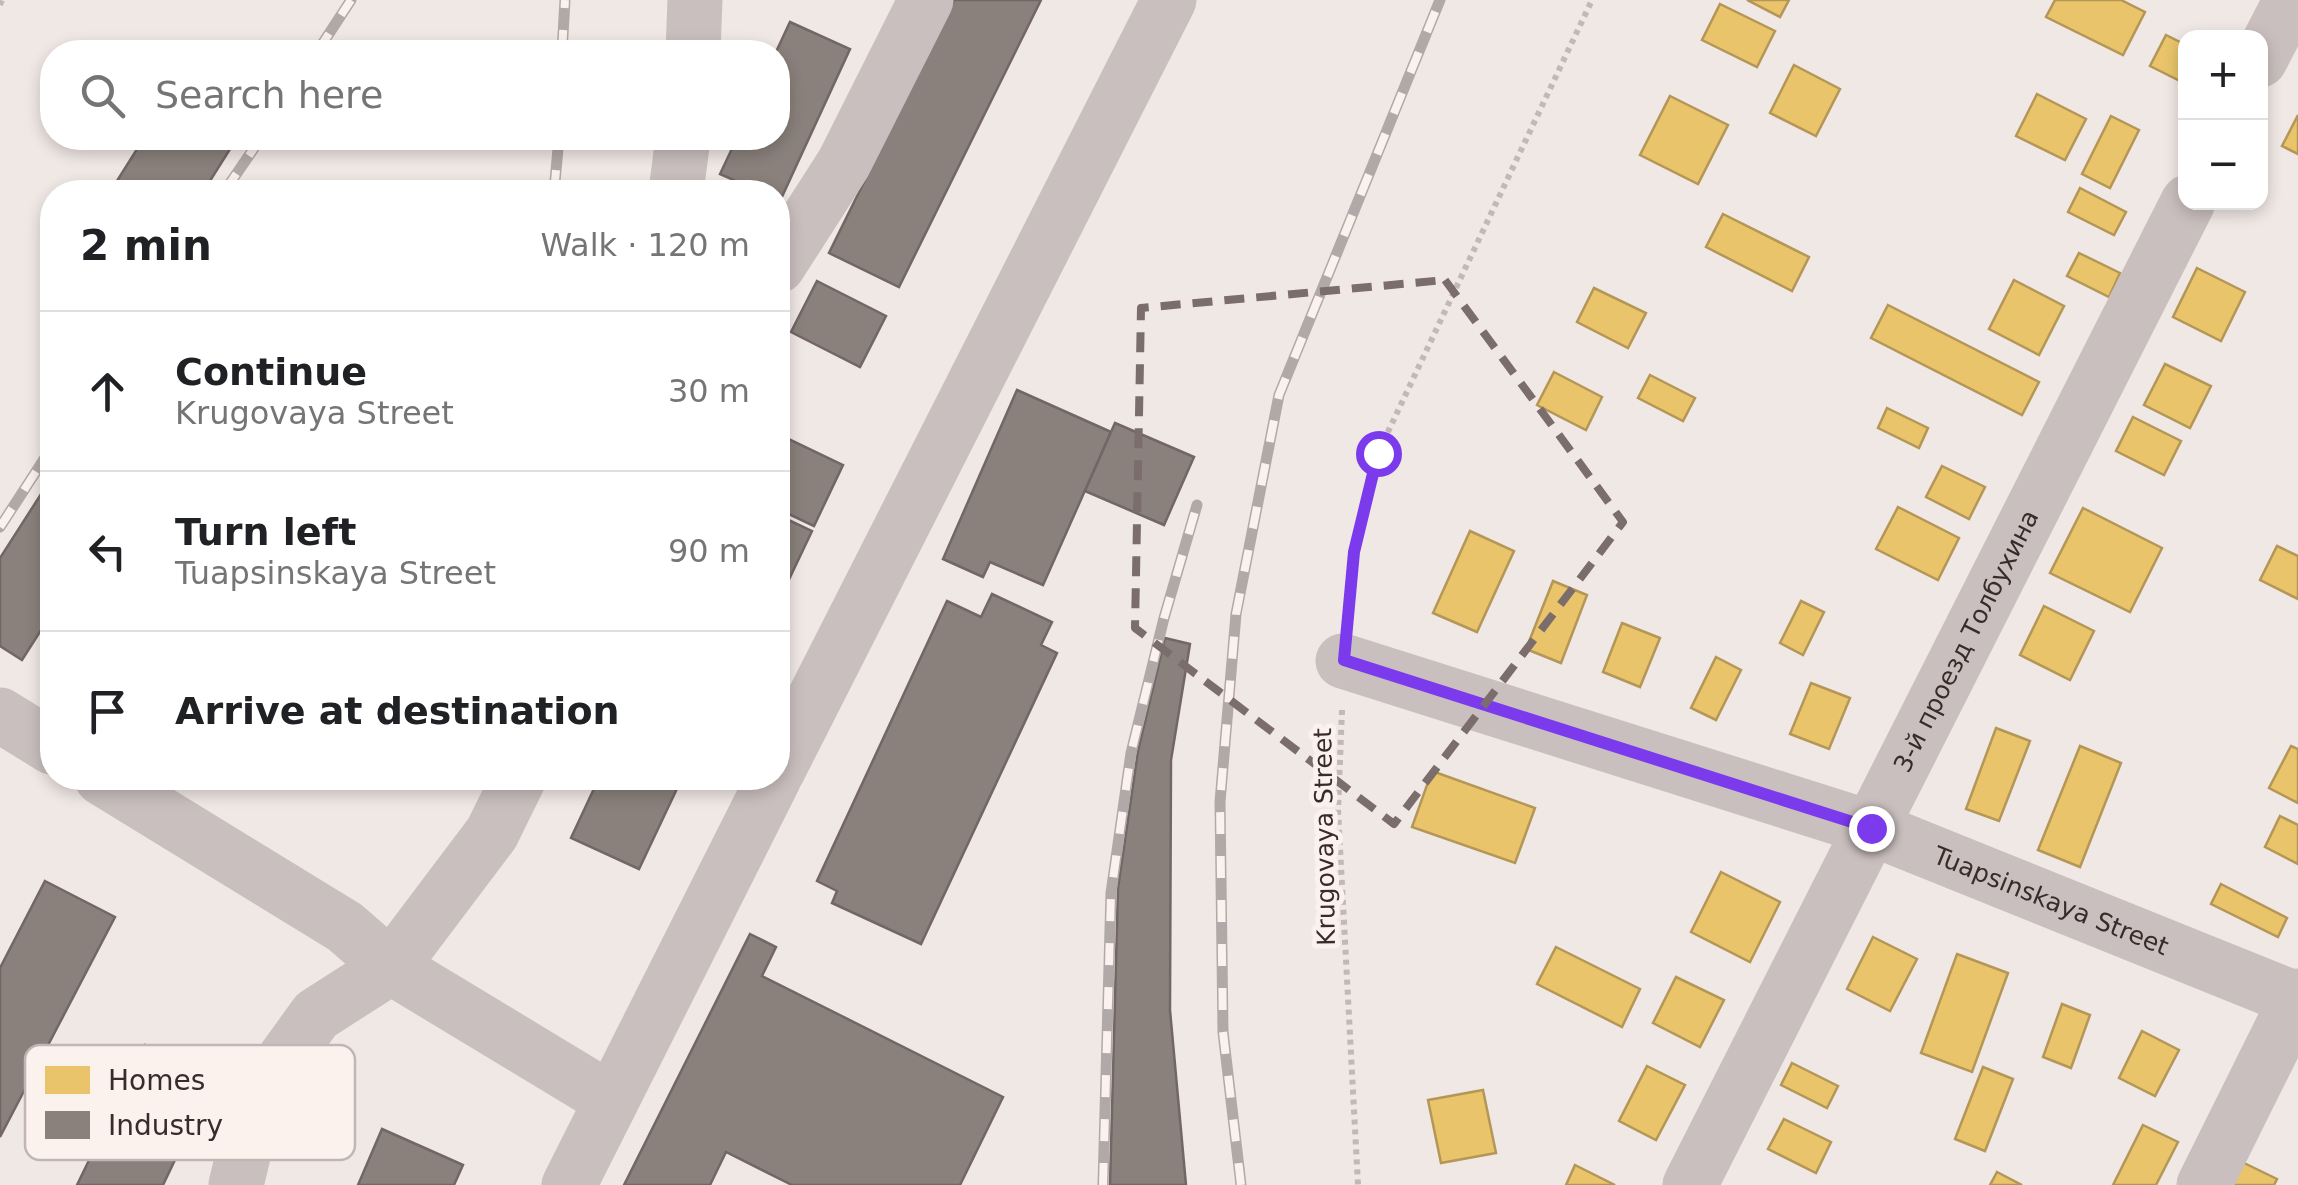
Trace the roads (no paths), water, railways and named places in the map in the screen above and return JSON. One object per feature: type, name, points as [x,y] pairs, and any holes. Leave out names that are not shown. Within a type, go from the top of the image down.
[{"type":"street","points":[[693,40],[695,0]]},
{"type":"street","points":[[790,247],[844,163],[926,0]]},
{"type":"street","points":[[790,746],[1169,0]]},
{"type":"street","points":[[2268,42],[2284,7]]},
{"type":"street","points":[[678,180],[681,150]]},
{"type":"street","name":"3-й проезд Толбухина","points":[[1690,1185],[2184,210]]},
{"type":"street","name":"Tuapsinskaya Street","points":[[1344,660],[1871,828],[2298,998]]},
{"type":"street","points":[[0,715],[40,740]]},
{"type":"street","points":[[121,790],[345,928],[390,967],[611,1100]]},
{"type":"street","points":[[295,1045],[316,1016],[390,967],[492,833],[513,790]]},
{"type":"street","points":[[570,1185],[768,790]]},
{"type":"street","points":[[2204,1185],[2298,998]]},
{"type":"street","points":[[236,1185],[242,1160]]},
{"type":"railway","points":[[325,40],[351,0]]},
{"type":"railway","points":[[563,40],[565,0]]},
{"type":"railway","points":[[1241,1185],[1223,1032],[1220,802],[1236,614],[1279,395],[1440,0]]},
{"type":"railway","points":[[232,180],[253,150]]},
{"type":"railway","points":[[555,180],[558,150]]},
{"type":"railway","points":[[0,527],[40,465]]},
{"type":"railway","points":[[1103,1185],[1111,893],[1131,753],[1197,505]]}]
